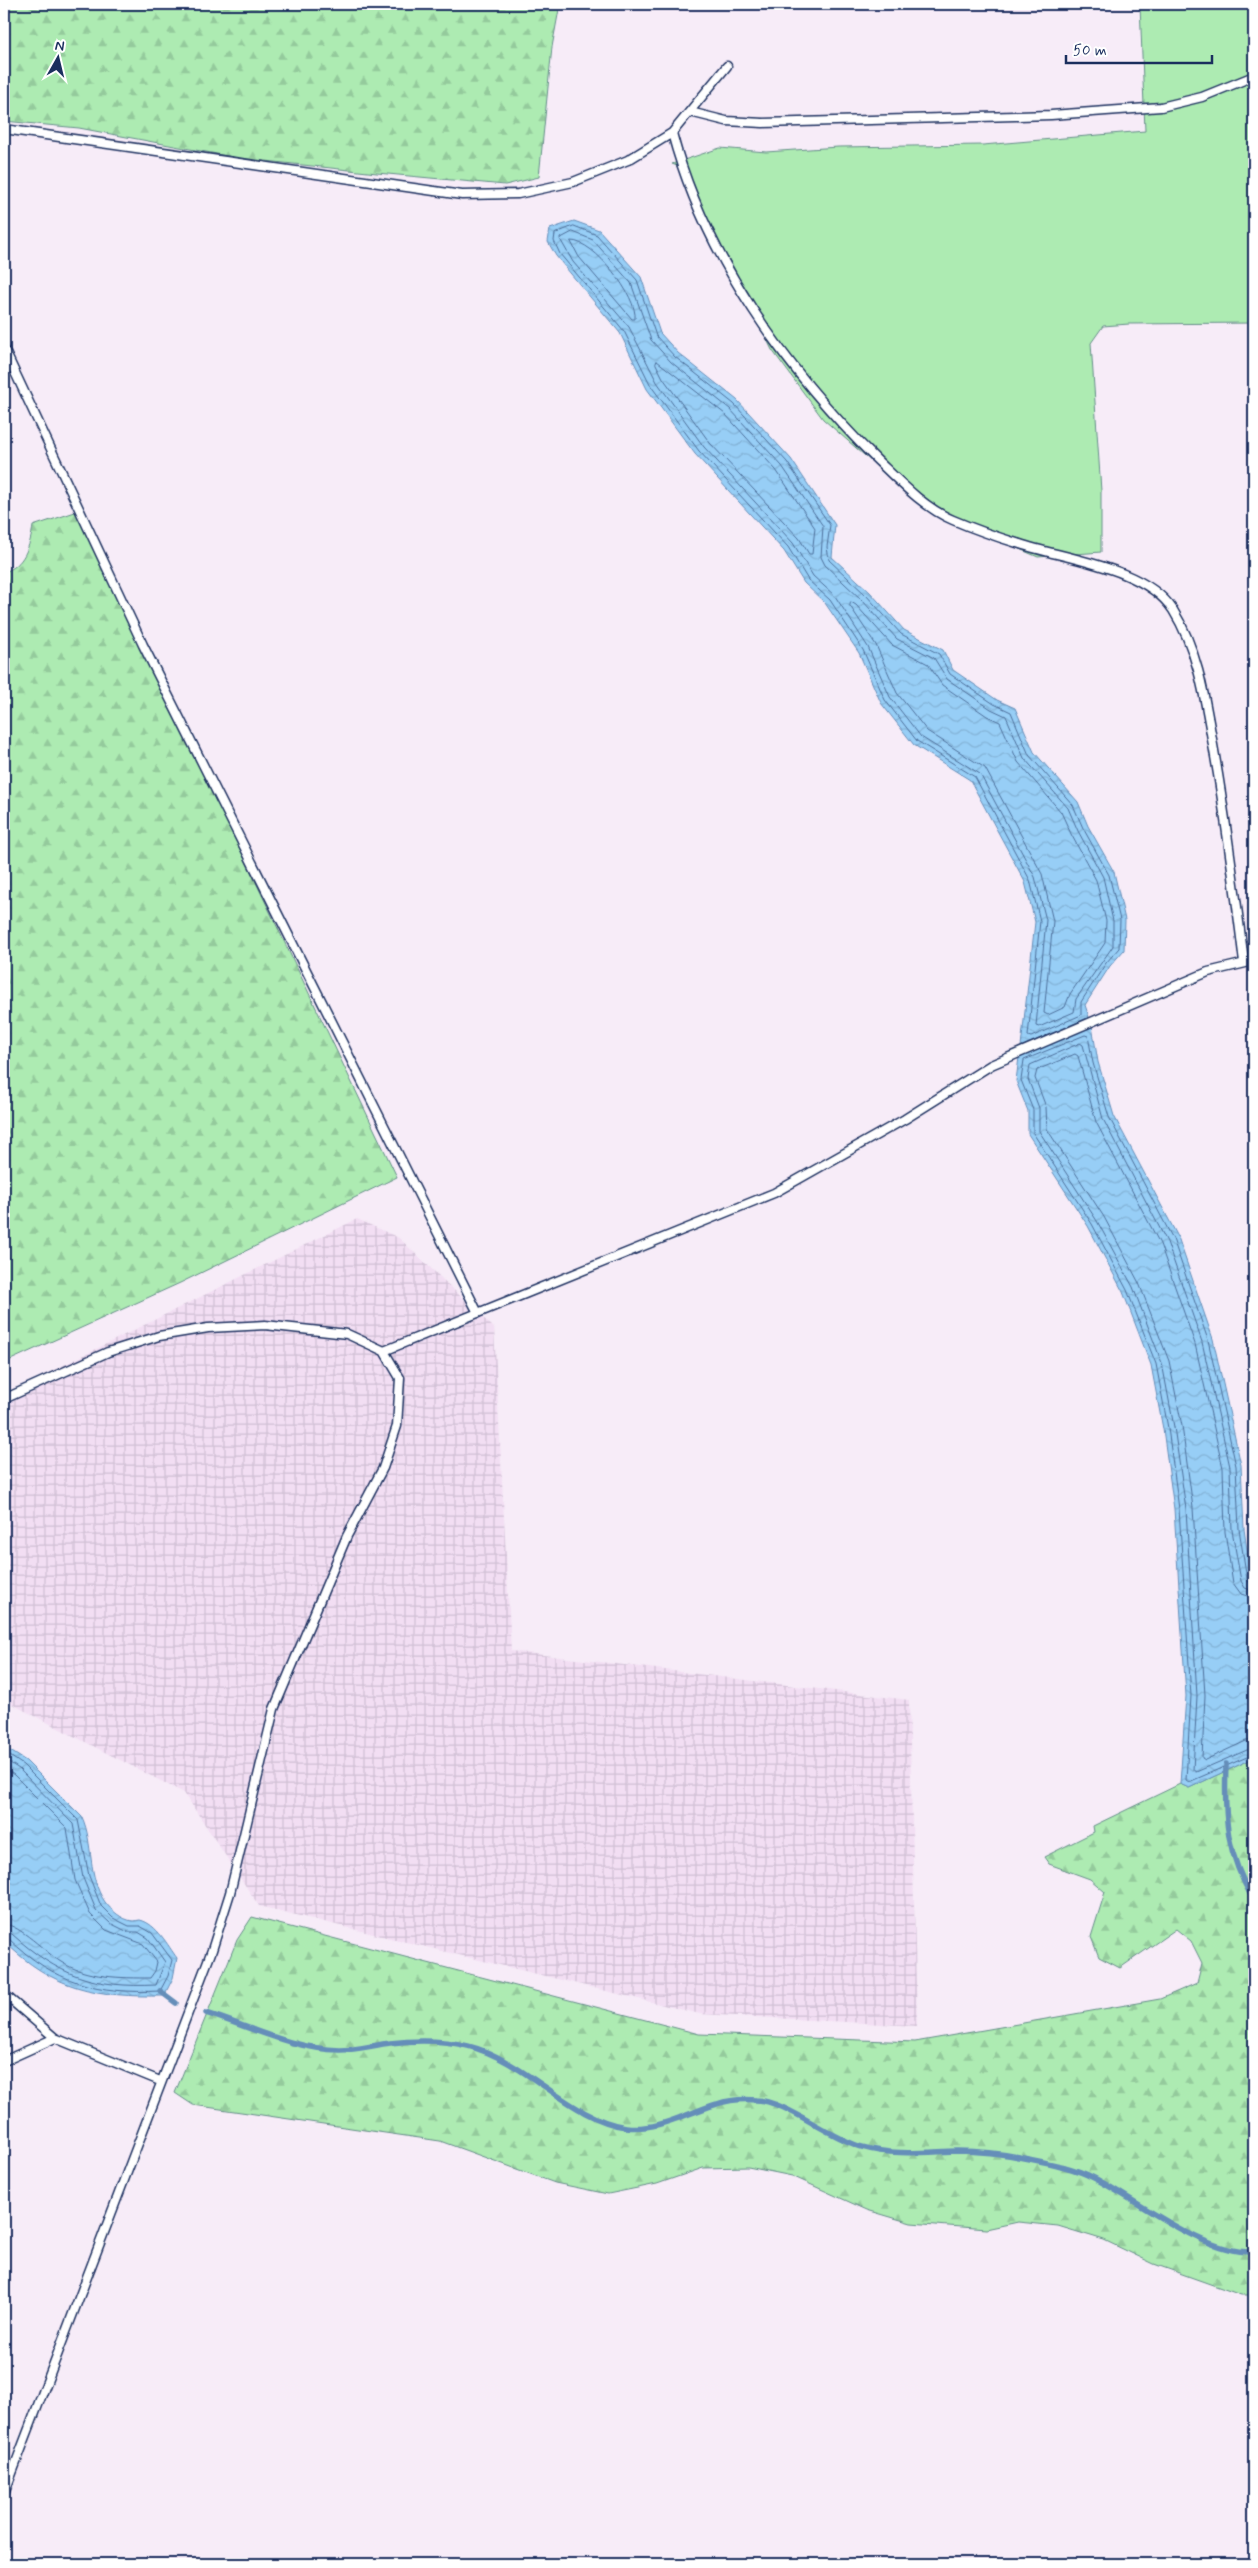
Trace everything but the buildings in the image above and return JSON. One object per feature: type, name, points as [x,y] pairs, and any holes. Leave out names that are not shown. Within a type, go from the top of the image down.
[{"type":"lane","points":[[4,129],[462,195],[518,194],[573,182],[628,160],[672,133],[727,66]]},
{"type":"lane","points":[[690,112],[726,121],[763,123],[1118,111],[1184,103],[1254,76]]},
{"type":"lane","points":[[672,133],[684,173],[703,216],[756,316],[810,388],[848,432],[889,472],[922,500],[950,518],[1018,544],[1113,570],[1153,589],[1171,607],[1185,633],[1202,681],[1218,774],[1244,962]]},
{"type":"lane","points":[[4,348],[143,645],[478,1313]]},
{"type":"lane","points":[[384,1351],[774,1193],[905,1119],[991,1065],[1208,972],[1254,961]]},
{"type":"lane","points":[[4,1399],[108,1352],[159,1336],[208,1328],[265,1324],[347,1334],[384,1351],[400,1378],[397,1426],[383,1468],[347,1536],[274,1709],[230,1893],[212,1950],[160,2081],[4,2494]]},
{"type":"lane","points":[[4,1994],[55,2038],[160,2081]]},
{"type":"lane","points":[[4,2061],[55,2038]]},
{"type":"shaded area","points":[[357,1219],[399,1238],[494,1328],[511,1651],[909,1700],[917,2026],[700,2014],[259,1906],[184,1793],[4,1700],[4,1395]]},
{"type":"green space","points":[[4,4],[560,4],[552,47],[539,177],[505,185],[377,173],[238,158],[79,128],[4,121]]},
{"type":"green space","points":[[1140,4],[1254,4],[1254,323],[1103,326],[1091,343],[1101,491],[1101,552],[1038,557],[950,519],[888,476],[823,419],[772,350],[744,292],[716,253],[677,166],[672,164],[720,148],[766,152],[838,147],[983,145],[1145,131]]},
{"type":"green space","points":[[78,511],[397,1177],[180,1283],[4,1363],[4,572],[17,565],[25,554],[33,526]]},
{"type":"green space","points":[[1254,1758],[1254,2295],[1241,2295],[1154,2264],[1104,2240],[1058,2226],[1018,2222],[986,2229],[911,2223],[867,2210],[792,2176],[748,2167],[703,2168],[657,2184],[608,2194],[555,2183],[440,2141],[193,2105],[175,2093],[237,1940],[252,1917],[699,2034],[915,2042],[1160,1999],[1197,1983],[1202,1963],[1191,1941],[1176,1929],[1120,1968],[1099,1957],[1091,1937],[1105,1892],[1090,1879],[1049,1864],[1044,1857],[1094,1832],[1093,1826],[1180,1784],[1189,1788]]},
{"type":"water","points":[[574,221],[599,230],[641,277],[660,333],[678,353],[737,400],[791,459],[835,525],[832,557],[870,592],[904,630],[943,650],[953,670],[997,700],[1015,708],[1034,752],[1078,802],[1088,826],[1114,872],[1125,920],[1124,950],[1110,966],[1085,1005],[1089,1017],[1021,1047],[1035,922],[1025,882],[970,780],[914,745],[881,703],[859,653],[825,603],[804,583],[784,551],[695,454],[647,389],[620,333],[556,256],[548,242],[550,229]]},
{"type":"water","points":[[1092,1026],[1098,1062],[1114,1116],[1178,1237],[1213,1339],[1241,1465],[1244,1529],[1254,1597],[1254,1758],[1189,1788],[1180,1784],[1186,1696],[1174,1509],[1163,1429],[1151,1365],[1123,1292],[1088,1226],[1028,1134],[1028,1111],[1016,1081],[1019,1057]]},
{"type":"water","points":[[4,1747],[26,1761],[82,1817],[86,1827],[96,1882],[99,1892],[107,1905],[125,1919],[140,1920],[152,1926],[162,1936],[177,1958],[173,1978],[164,1996],[118,1995],[77,1987],[58,1980],[40,1970],[4,1941]]},
{"type":"waterway","points":[[1226,1764],[1227,1819],[1232,1851],[1254,1901]]},
{"type":"waterway","points":[[160,1991],[176,2003]]},
{"type":"waterway","points":[[206,2013],[288,2042],[322,2049],[346,2050],[390,2043],[420,2041],[468,2046],[489,2053],[509,2064],[586,2113],[606,2122],[626,2127],[638,2128],[661,2124],[726,2102],[756,2100],[779,2106],[836,2136],[874,2150],[909,2153],[984,2152],[1053,2164],[1079,2171],[1094,2178],[1193,2236],[1214,2245],[1254,2252]]}]
